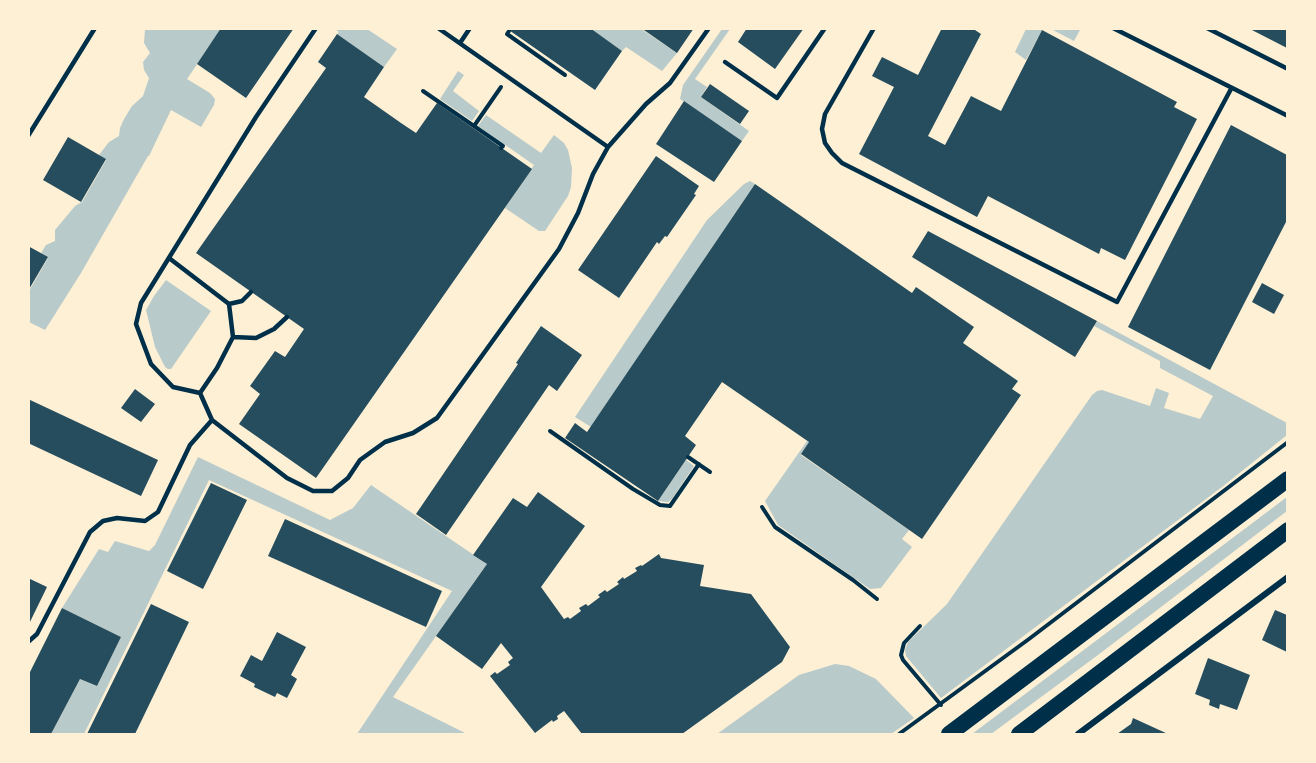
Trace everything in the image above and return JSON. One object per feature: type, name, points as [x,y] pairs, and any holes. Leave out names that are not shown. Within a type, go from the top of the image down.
[{"type":"highway","points":[[949,735],[1287,479]]},
{"type":"highway","points":[[1019,735],[1287,530]]},
{"type":"street","points":[[1078,735],[1287,577]]},
{"type":"lane","points":[[28,136],[95,28]]},
{"type":"lane","points":[[200,393],[173,387],[151,363],[136,324],[141,303],[256,117],[316,28]]},
{"type":"lane","points":[[438,28],[608,147]]},
{"type":"lane","points":[[460,43],[470,28]]},
{"type":"lane","points":[[200,393],[212,420],[287,478],[313,491],[332,491],[348,478],[360,460],[385,442],[413,433],[437,418],[559,249],[578,213],[593,174],[608,147],[646,104],[670,83],[709,28]]},
{"type":"lane","points":[[725,62],[777,98],[825,28]]},
{"type":"lane","points":[[874,28],[825,114],[822,129],[825,143],[832,153],[842,163],[1117,302],[1231,89]]},
{"type":"lane","points":[[1113,28],[1287,116]]},
{"type":"lane","points":[[1207,28],[1287,69]]},
{"type":"lane","points":[[169,258],[229,304],[233,337],[217,368],[200,393]]},
{"type":"lane","points":[[229,304],[242,302],[251,292]]},
{"type":"lane","points":[[233,337],[256,338],[274,329],[287,317]]},
{"type":"lane","points":[[28,642],[38,634],[90,532],[103,520],[117,518],[145,520],[158,512],[190,445],[212,420]]},
{"type":"path","points":[[509,31],[507,34],[546,59],[565,75]]},
{"type":"path","points":[[474,126],[508,76]]},
{"type":"path","points":[[423,91],[503,146],[501,148]]},
{"type":"path","points":[[550,431],[660,505],[670,506],[699,464]]},
{"type":"path","points":[[898,735],[1287,442]]},
{"type":"path","points":[[688,457],[710,472]]},
{"type":"path","points":[[762,507],[775,527],[878,599]]},
{"type":"path","points":[[920,626],[904,643],[903,660],[940,705]]},
{"type":"shaded area","points":[[145,29],[221,29],[187,79],[210,93],[215,99],[214,105],[201,127],[171,110],[149,156],[45,330],[29,322],[29,291],[48,258],[41,253],[46,245],[55,241],[55,230],[75,206],[82,202],[106,160],[99,155],[109,142],[119,136],[124,119],[132,106],[143,96],[149,78],[144,70],[143,62],[150,53],[144,43]]},
{"type":"shaded area","points":[[335,29],[367,29],[397,49],[384,67],[337,34],[339,32]]},
{"type":"shaded area","points":[[590,29],[641,29],[677,53],[662,71],[626,47],[622,51]]},
{"type":"shaded area","points":[[722,29],[730,29],[695,79],[707,87],[701,97],[749,131],[742,141],[680,99],[683,85]]},
{"type":"shaded area","points":[[1026,29],[1042,30],[1026,60],[1015,52]]},
{"type":"shaded area","points":[[1051,29],[1080,30],[1074,41]]},
{"type":"shaded area","points":[[458,71],[464,75],[453,91],[479,111],[472,121],[440,99]]},
{"type":"shaded area","points":[[486,115],[541,153],[554,135],[564,143],[568,150],[572,168],[571,187],[568,196],[545,231],[539,231],[505,208],[534,165],[478,126]]},
{"type":"shaded area","points":[[750,181],[755,184],[591,427],[575,417],[707,220],[744,184]]},
{"type":"shaded area","points":[[166,280],[211,311],[171,369],[165,367],[155,347],[146,310]]},
{"type":"shaded area","points":[[1097,321],[1287,423],[1287,435],[1222,487],[941,698],[906,656],[905,650],[908,642],[947,604],[1092,395],[1102,390],[1150,406],[1156,388],[1169,393],[1164,408],[1200,419],[1213,396],[1160,368],[1160,361],[1094,326]]},
{"type":"shaded area","points":[[807,441],[809,442],[801,455],[909,530],[902,539],[912,547],[881,588],[870,589],[778,525],[765,501]]},
{"type":"shaded area","points":[[198,457],[330,520],[353,508],[371,485],[487,564],[393,697],[467,734],[357,734],[452,591],[209,480],[84,734],[51,734],[80,679],[97,686],[121,637],[62,608],[99,549],[108,552],[115,541],[149,551],[155,545]]},
{"type":"shaded area","points":[[686,460],[694,466],[672,499],[668,502],[658,501]]},
{"type":"shaded area","points":[[1287,497],[1287,511],[1098,655],[991,734],[972,734]]},
{"type":"shaded area","points":[[835,664],[849,666],[876,679],[914,718],[891,734],[717,734],[799,675]]},
{"type":"building","points":[[221,28],[294,28],[246,98],[197,64]]},
{"type":"building","points":[[506,28],[590,28],[622,51],[595,90]]},
{"type":"building","points":[[641,28],[694,28],[677,53]]},
{"type":"building","points":[[747,28],[804,28],[775,69],[738,42]]},
{"type":"building","points":[[942,28],[972,28],[981,34],[928,136],[945,145],[971,96],[1001,111],[1042,30],[1177,102],[1174,107],[1197,119],[1125,260],[1101,248],[1099,254],[988,196],[977,217],[859,154],[894,87],[872,76],[882,57],[918,75]]},
{"type":"building","points":[[1248,28],[1287,28],[1287,48]]},
{"type":"building","points":[[337,34],[384,67],[364,97],[401,123],[416,133],[437,103],[532,169],[316,478],[239,424],[260,394],[250,386],[275,351],[285,357],[304,329],[196,253],[326,68],[318,62]]},
{"type":"building","points":[[710,84],[749,111],[740,124],[701,97]]},
{"type":"building","points":[[684,101],[742,141],[714,182],[656,144]]},
{"type":"building","points":[[1231,125],[1287,155],[1287,220],[1210,370],[1128,327]]},
{"type":"building","points":[[68,137],[106,159],[81,202],[43,180]]},
{"type":"building","points":[[656,156],[699,186],[694,194],[696,195],[667,237],[665,236],[659,244],[657,242],[619,298],[578,270]]},
{"type":"building","points":[[755,184],[912,293],[916,287],[974,327],[963,343],[1018,381],[1012,389],[1021,395],[922,539],[801,454],[809,442],[722,382],[685,436],[696,445],[658,501],[565,438],[575,423],[587,432]]},
{"type":"building","points":[[928,231],[1097,321],[1075,357],[912,257]]},
{"type":"building","points":[[28,246],[48,257],[28,291]]},
{"type":"building","points":[[1262,283],[1284,295],[1274,314],[1252,302]]},
{"type":"building","points":[[541,326],[582,355],[557,391],[549,385],[446,535],[416,514],[518,364],[516,363]]},
{"type":"building","points":[[135,389],[155,404],[141,422],[121,408]]},
{"type":"building","points":[[28,399],[158,460],[141,496],[28,443]]},
{"type":"building","points":[[211,483],[247,500],[203,589],[167,571]]},
{"type":"building","points":[[538,492],[585,526],[541,587],[564,619],[568,617],[570,619],[581,611],[579,608],[586,604],[588,606],[600,597],[598,595],[619,584],[617,582],[623,577],[624,579],[637,571],[635,568],[659,554],[661,558],[704,565],[700,586],[751,594],[790,647],[782,662],[682,734],[582,734],[564,711],[557,716],[558,719],[553,722],[552,720],[535,733],[490,676],[510,665],[508,662],[513,658],[501,643],[482,669],[436,636],[487,564],[473,555],[513,498],[527,507]]},
{"type":"building","points":[[285,519],[442,591],[426,627],[268,556]]},
{"type":"building","points":[[28,578],[47,587],[28,626]]},
{"type":"building","points":[[151,604],[189,622],[135,734],[87,734]]},
{"type":"building","points":[[62,608],[121,637],[97,686],[80,679],[51,734],[28,734],[28,676]]},
{"type":"building","points":[[1275,610],[1287,615],[1287,652],[1262,640]]},
{"type":"building","points":[[277,632],[306,647],[291,675],[297,679],[287,698],[277,693],[275,697],[254,687],[255,684],[240,676],[251,655],[262,661]]},
{"type":"building","points":[[1208,658],[1250,675],[1237,710],[1220,704],[1219,709],[1209,705],[1210,700],[1195,694]]},
{"type":"building","points":[[1133,718],[1168,734],[1117,734],[1131,724]]}]
